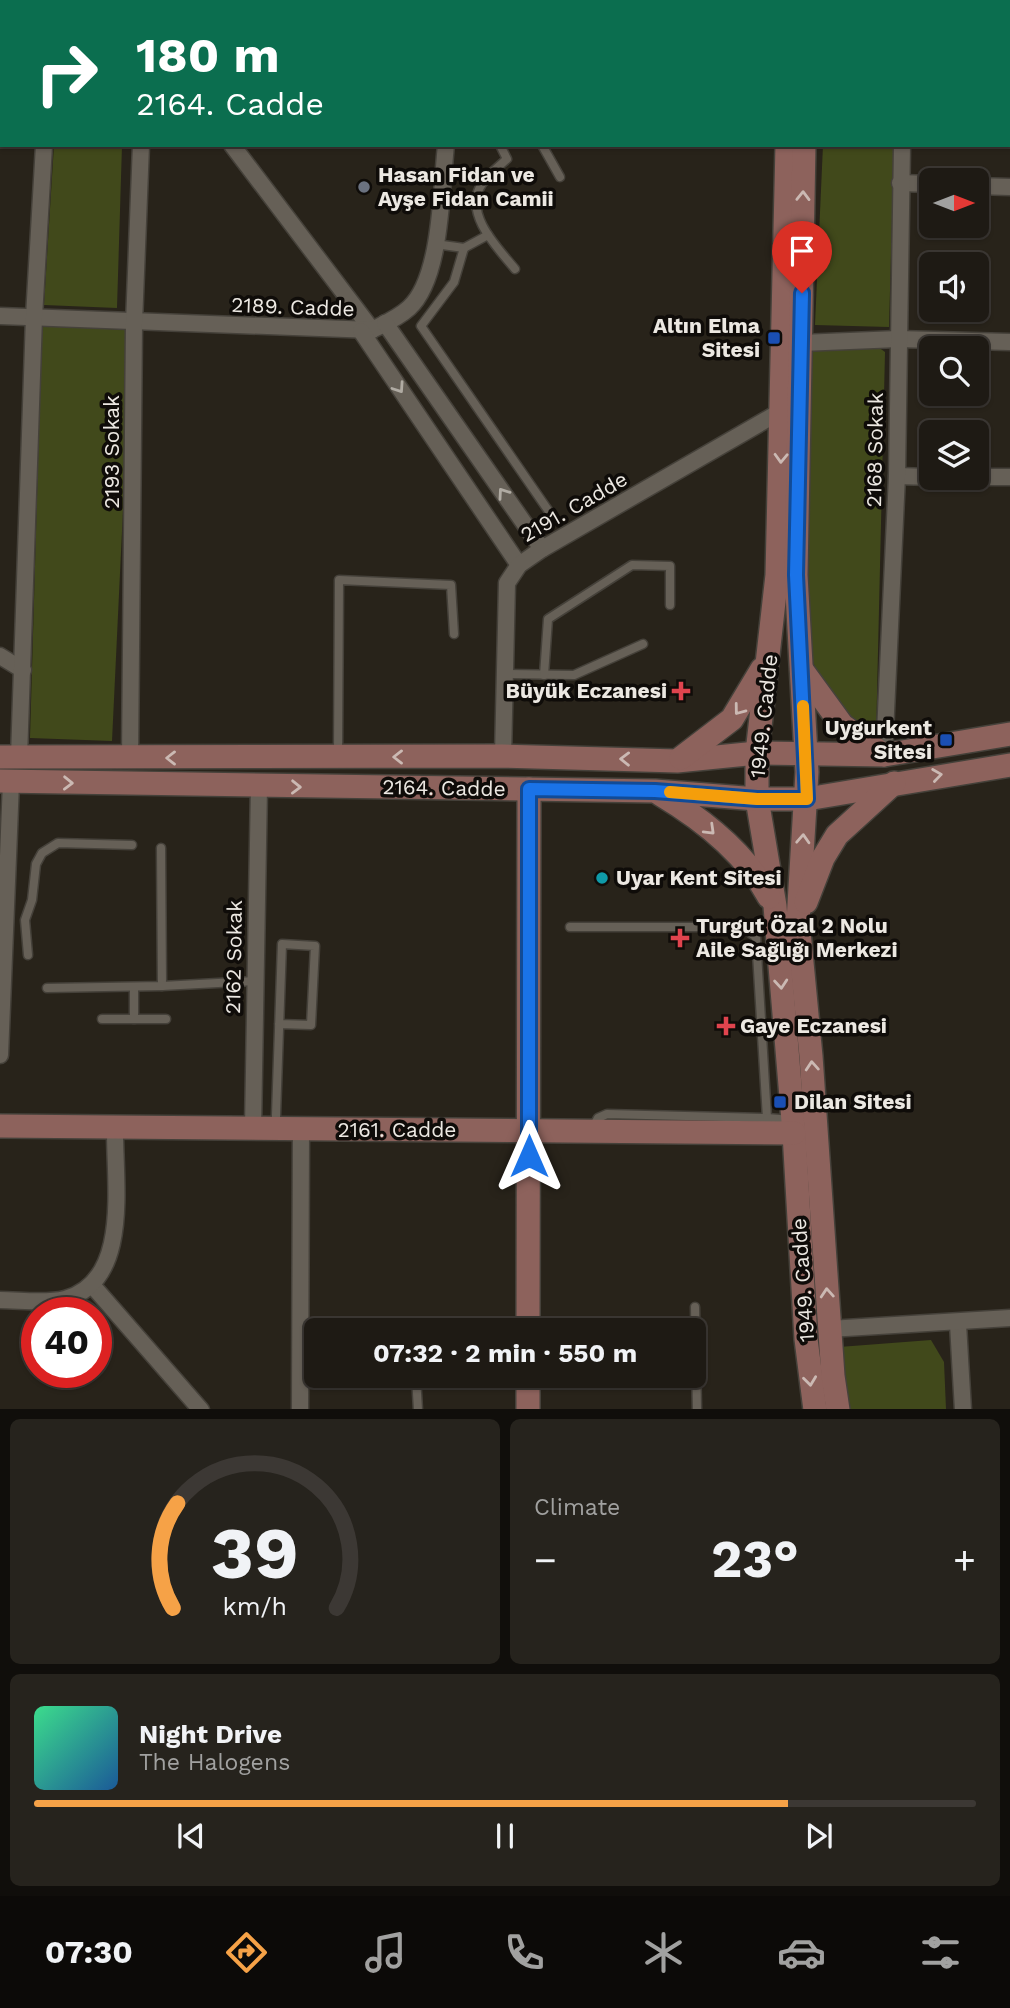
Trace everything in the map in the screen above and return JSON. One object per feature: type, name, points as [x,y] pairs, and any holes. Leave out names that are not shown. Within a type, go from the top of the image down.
[{"type":"street","points":[[10,757],[23,670],[34,317],[44,147]]},
{"type":"street","name":"2193 Sokak","points":[[130,758],[134,323],[141,147]]},
{"type":"street","points":[[234,147],[542,549]]},
{"type":"street","name":"2189. Cadde","points":[[0,316],[134,323],[373,328],[411,307],[425,287],[435,244],[446,147]]},
{"type":"street","name":"1949. Cadde","points":[[787,147],[783,410],[777,575],[771,650],[757,753],[757,799],[775,906],[767,936],[793,1127],[806,1339],[815,1409]]},
{"type":"street","name":"1949. Cadde","points":[[804,147],[796,575],[807,799],[798,921],[811,1056],[829,1329],[838,1409]]},
{"type":"street","name":"2168 Sokak","points":[[884,755],[897,476],[902,147]]},
{"type":"street","points":[[900,183],[919,184]]},
{"type":"street","points":[[989,186],[1010,187]]},
{"type":"street","points":[[373,328],[519,565]]},
{"type":"street","points":[[801,343],[898,339],[1010,342]]},
{"type":"street","name":"2191. Cadde","points":[[503,756],[507,583],[519,565],[542,549],[783,410]]},
{"type":"street","points":[[897,476],[919,477]]},
{"type":"street","points":[[989,477],[1010,477]]},
{"type":"street","points":[[677,761],[702,745],[732,719],[751,691],[771,650]]},
{"type":"street","points":[[0,656],[23,670]]},
{"type":"street","points":[[800,667],[842,725],[884,755]]},
{"type":"street","name":"2164. Cadde","points":[[10,757],[503,756],[677,761],[757,753],[884,755],[1010,734]]},
{"type":"street","name":"2164. Cadde","points":[[5,781],[655,791],[757,799],[807,799],[895,782],[1010,765]]},
{"type":"street","points":[[0,1055],[5,920],[5,781]]},
{"type":"street","points":[[798,921],[823,858],[837,835],[895,782]]},
{"type":"street","name":"2162 Sokak","points":[[259,786],[255,981],[264,1128]]},
{"type":"street","points":[[528,1318],[529,789]]},
{"type":"street","points":[[655,791],[693,814],[742,859],[775,906]]},
{"type":"street","name":"2161. Cadde","points":[[0,1126],[529,1131],[793,1127]]},
{"type":"street","points":[[0,1300],[55,1301],[75,1295],[92,1284],[109,1261],[114,1242],[115,1127]]},
{"type":"street","points":[[301,1129],[308,1318]]},
{"type":"street","points":[[92,1284],[201,1409]]},
{"type":"street","points":[[829,1329],[958,1324],[1010,1318]]},
{"type":"street","points":[[958,1324],[963,1409]]},
{"type":"street","points":[[300,1409],[304,1384]]},
{"type":"street","points":[[528,1388],[528,1409]]},
{"type":"lane","points":[[501,147],[507,159],[484,182],[477,196],[477,212],[488,234],[515,269]]},
{"type":"lane","points":[[542,147],[560,177]]},
{"type":"lane","points":[[435,244],[464,248],[488,234]]},
{"type":"lane","points":[[464,248],[454,282],[421,326],[550,513]]},
{"type":"lane","points":[[544,675],[548,619],[632,565],[670,566],[670,605]]},
{"type":"lane","points":[[338,757],[339,580],[451,584],[454,634]]},
{"type":"lane","points":[[505,674],[574,675],[643,645]]},
{"type":"lane","points":[[28,956],[25,920],[32,900],[36,864],[46,849],[58,843],[132,845]]},
{"type":"lane","points":[[161,848],[162,986]]},
{"type":"lane","points":[[5,920],[25,920]]},
{"type":"lane","points":[[570,927],[742,928],[767,936],[767,1118]]},
{"type":"lane","points":[[264,1128],[279,1024],[282,944],[315,946],[311,1025],[279,1024]]},
{"type":"lane","points":[[47,988],[255,981]]},
{"type":"lane","points":[[134,987],[134,1019]]},
{"type":"lane","points":[[102,1019],[166,1019]]},
{"type":"lane","points":[[592,1131],[594,1122],[607,1114],[767,1118],[793,1127]]},
{"type":"lane","points":[[695,1307],[697,1409]]},
{"type":"lane","points":[[417,1388],[418,1409]]},
{"type":"green space","points":[[54,147],[122,147],[117,308],[44,305]]},
{"type":"green space","points":[[823,147],[894,147],[889,327],[815,325]]},
{"type":"green space","points":[[42,326],[127,330],[131,342],[112,741],[30,738]]},
{"type":"green space","points":[[810,344],[874,344],[885,352],[876,737],[850,718],[823,685],[808,641]]},
{"type":"green space","points":[[931,1340],[944,1362],[946,1409],[847,1409],[839,1347]]},
{"type":"slow traffic","points":[[670,792],[757,799],[807,799],[803,706]]},
{"type":"place","name":"Hasan Fidan ve Ayşe Fidan Camii","points":[[364,187]]},
{"type":"place","name":"Altın Elma Sitesi","points":[[774,338]]},
{"type":"place","name":"Büyük Eczanesi","points":[[681,691]]},
{"type":"place","name":"Uygurkent Sitesi","points":[[946,740]]},
{"type":"place","name":"Uyar Kent Sitesi","points":[[602,878]]},
{"type":"place","name":"Turgut Özal 2 Nolu Aile Sağlığı Merkezi","points":[[680,938]]},
{"type":"place","name":"Gaye Eczanesi","points":[[726,1026]]},
{"type":"place","name":"Dilan Sitesi","points":[[780,1102]]},
{"type":"route","points":[[529,1156],[529,789],[655,791],[757,799],[807,799],[796,575],[802,293]]}]
